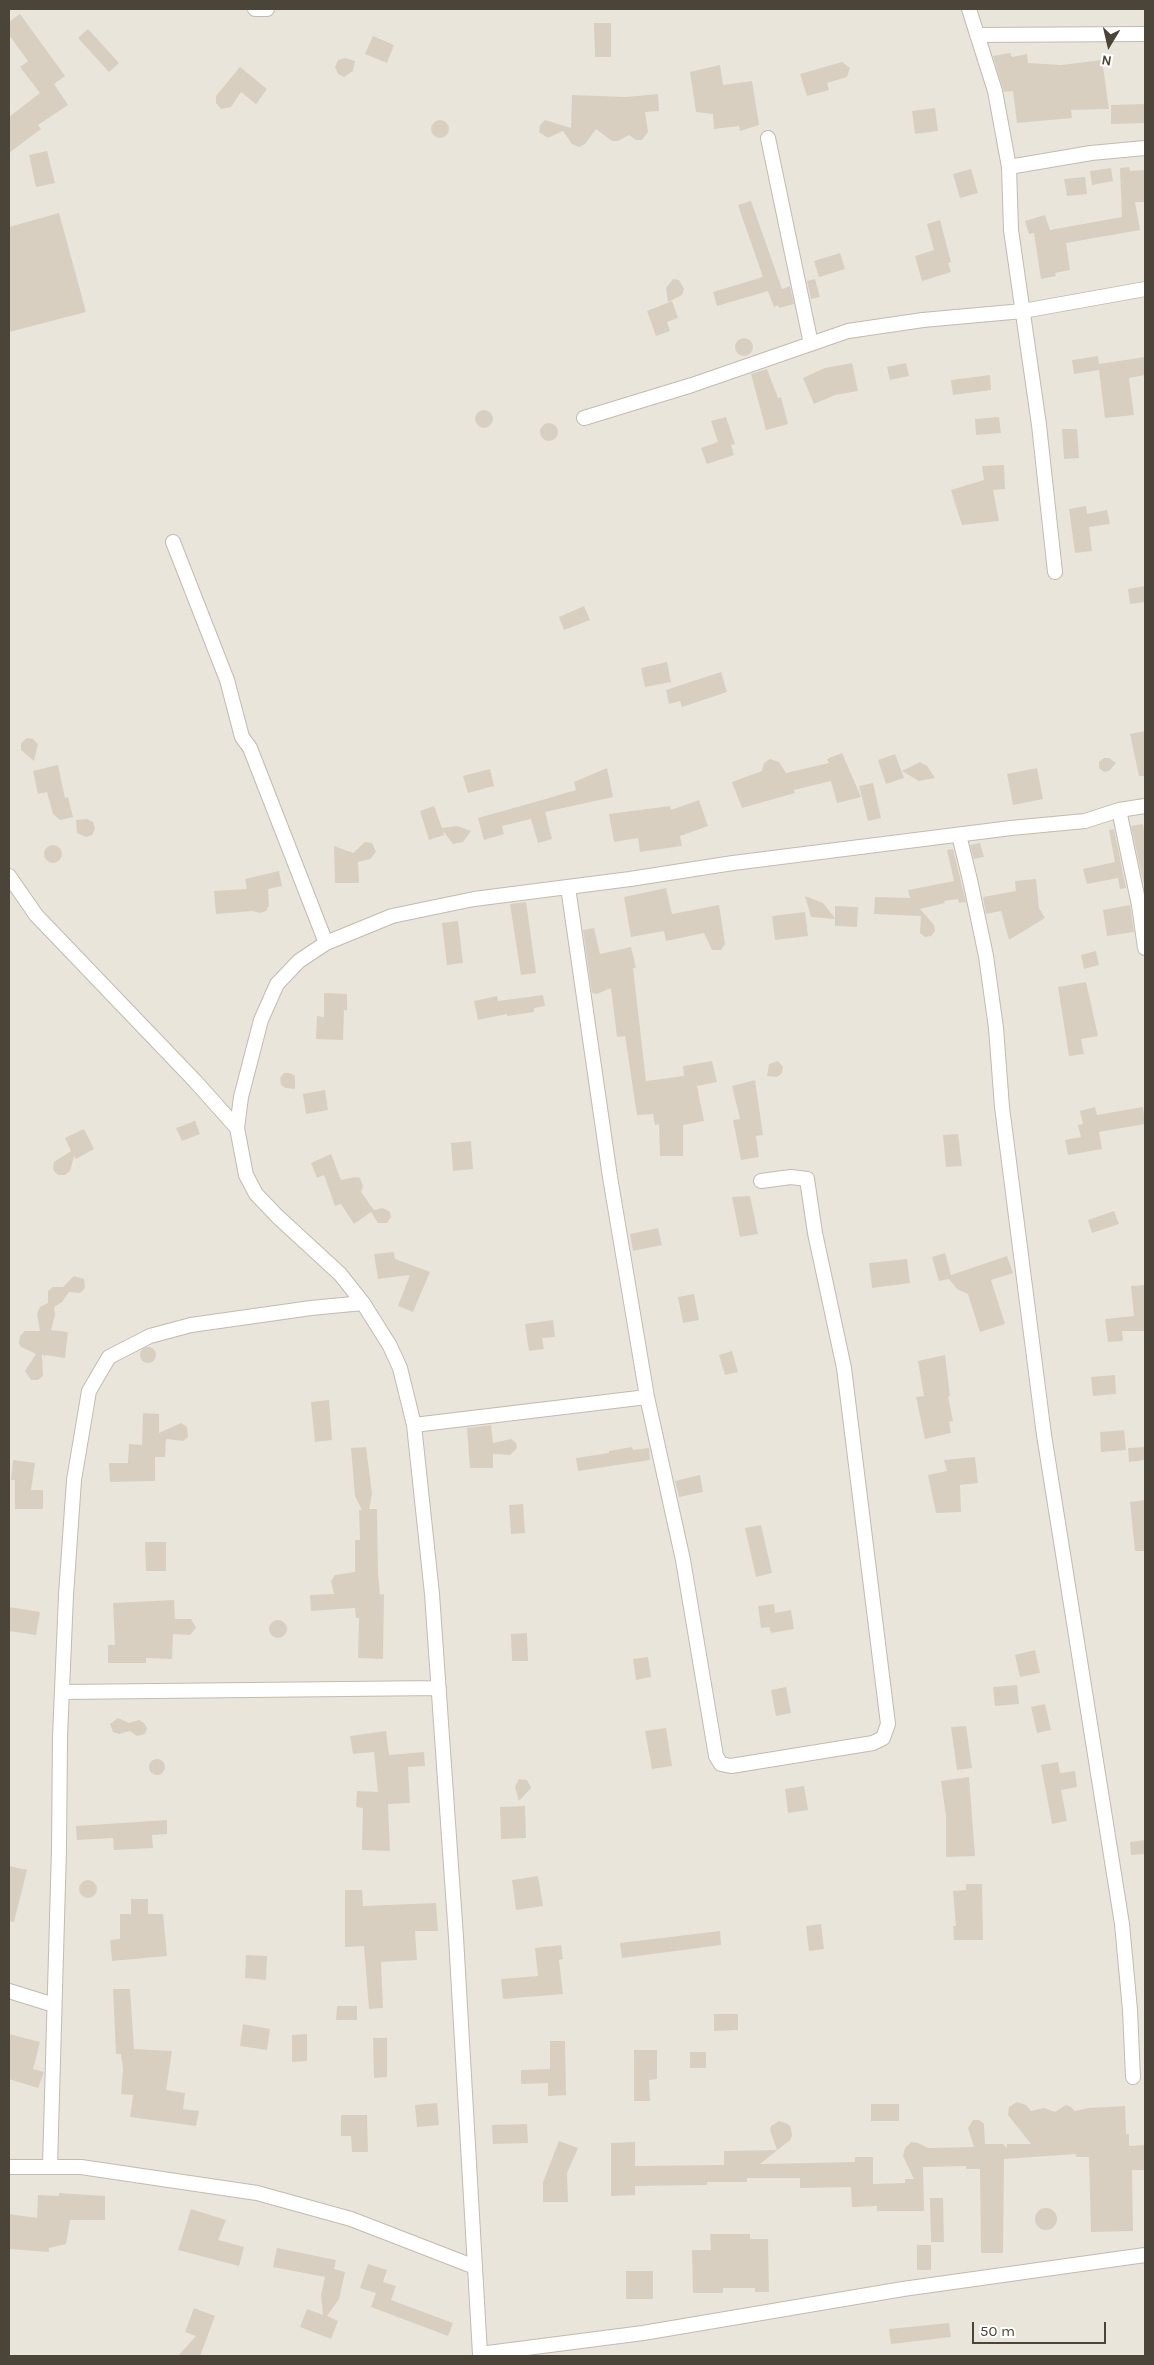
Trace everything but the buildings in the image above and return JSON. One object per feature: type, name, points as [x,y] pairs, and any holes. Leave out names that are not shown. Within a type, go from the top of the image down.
[{"type":"street","points":[[255,9],[267,9]]},
{"type":"street","points":[[969,9],[995,91],[1008,167],[1011,230],[1039,425],[1056,572]]},
{"type":"street","points":[[976,35],[1145,34]]},
{"type":"street","points":[[768,138],[811,344]]},
{"type":"street","points":[[1008,167],[1091,153],[1145,148]]},
{"type":"street","points":[[584,418],[848,331],[923,320],[1023,311],[1145,289]]},
{"type":"street","points":[[173,542],[227,680],[242,737],[250,748],[326,943]]},
{"type":"street","points":[[1145,806],[1119,810],[1085,821],[733,863],[474,899],[392,916],[326,943],[299,961],[277,984],[261,1020],[236,1128],[246,1175],[256,1194],[340,1274],[363,1303],[390,1346],[400,1368],[414,1425],[432,1594],[439,1688],[456,1937],[479,2355],[643,2333],[903,2289],[1145,2255]]},
{"type":"street","points":[[1119,810],[1139,905],[1145,948]]},
{"type":"street","points":[[958,835],[970,880],[986,956],[996,1028],[1002,1107],[1044,1435],[1122,1924],[1130,2010],[1133,2077]]},
{"type":"street","points":[[9,876],[36,915],[195,1081],[236,1128]]},
{"type":"street","points":[[568,887],[610,1177],[647,1397],[683,1560],[716,1756],[721,1764],[731,1766],[873,1743],[883,1738],[888,1724],[844,1368],[815,1233],[807,1179],[791,1177],[761,1181]]},
{"type":"street","points":[[50,2166],[60,1737],[66,1595],[74,1480],[89,1391],[109,1357],[150,1336],[191,1325],[311,1308],[363,1303]]},
{"type":"street","points":[[414,1425],[647,1397]]},
{"type":"street","points":[[62,1692],[439,1688]]},
{"type":"street","points":[[9,1991],[54,2005]]},
{"type":"street","points":[[9,2167],[81,2167],[256,2193],[351,2219],[475,2267]]},
{"type":"shaded area","points":[[9,9],[1145,9],[1145,2356],[9,2356]]}]
